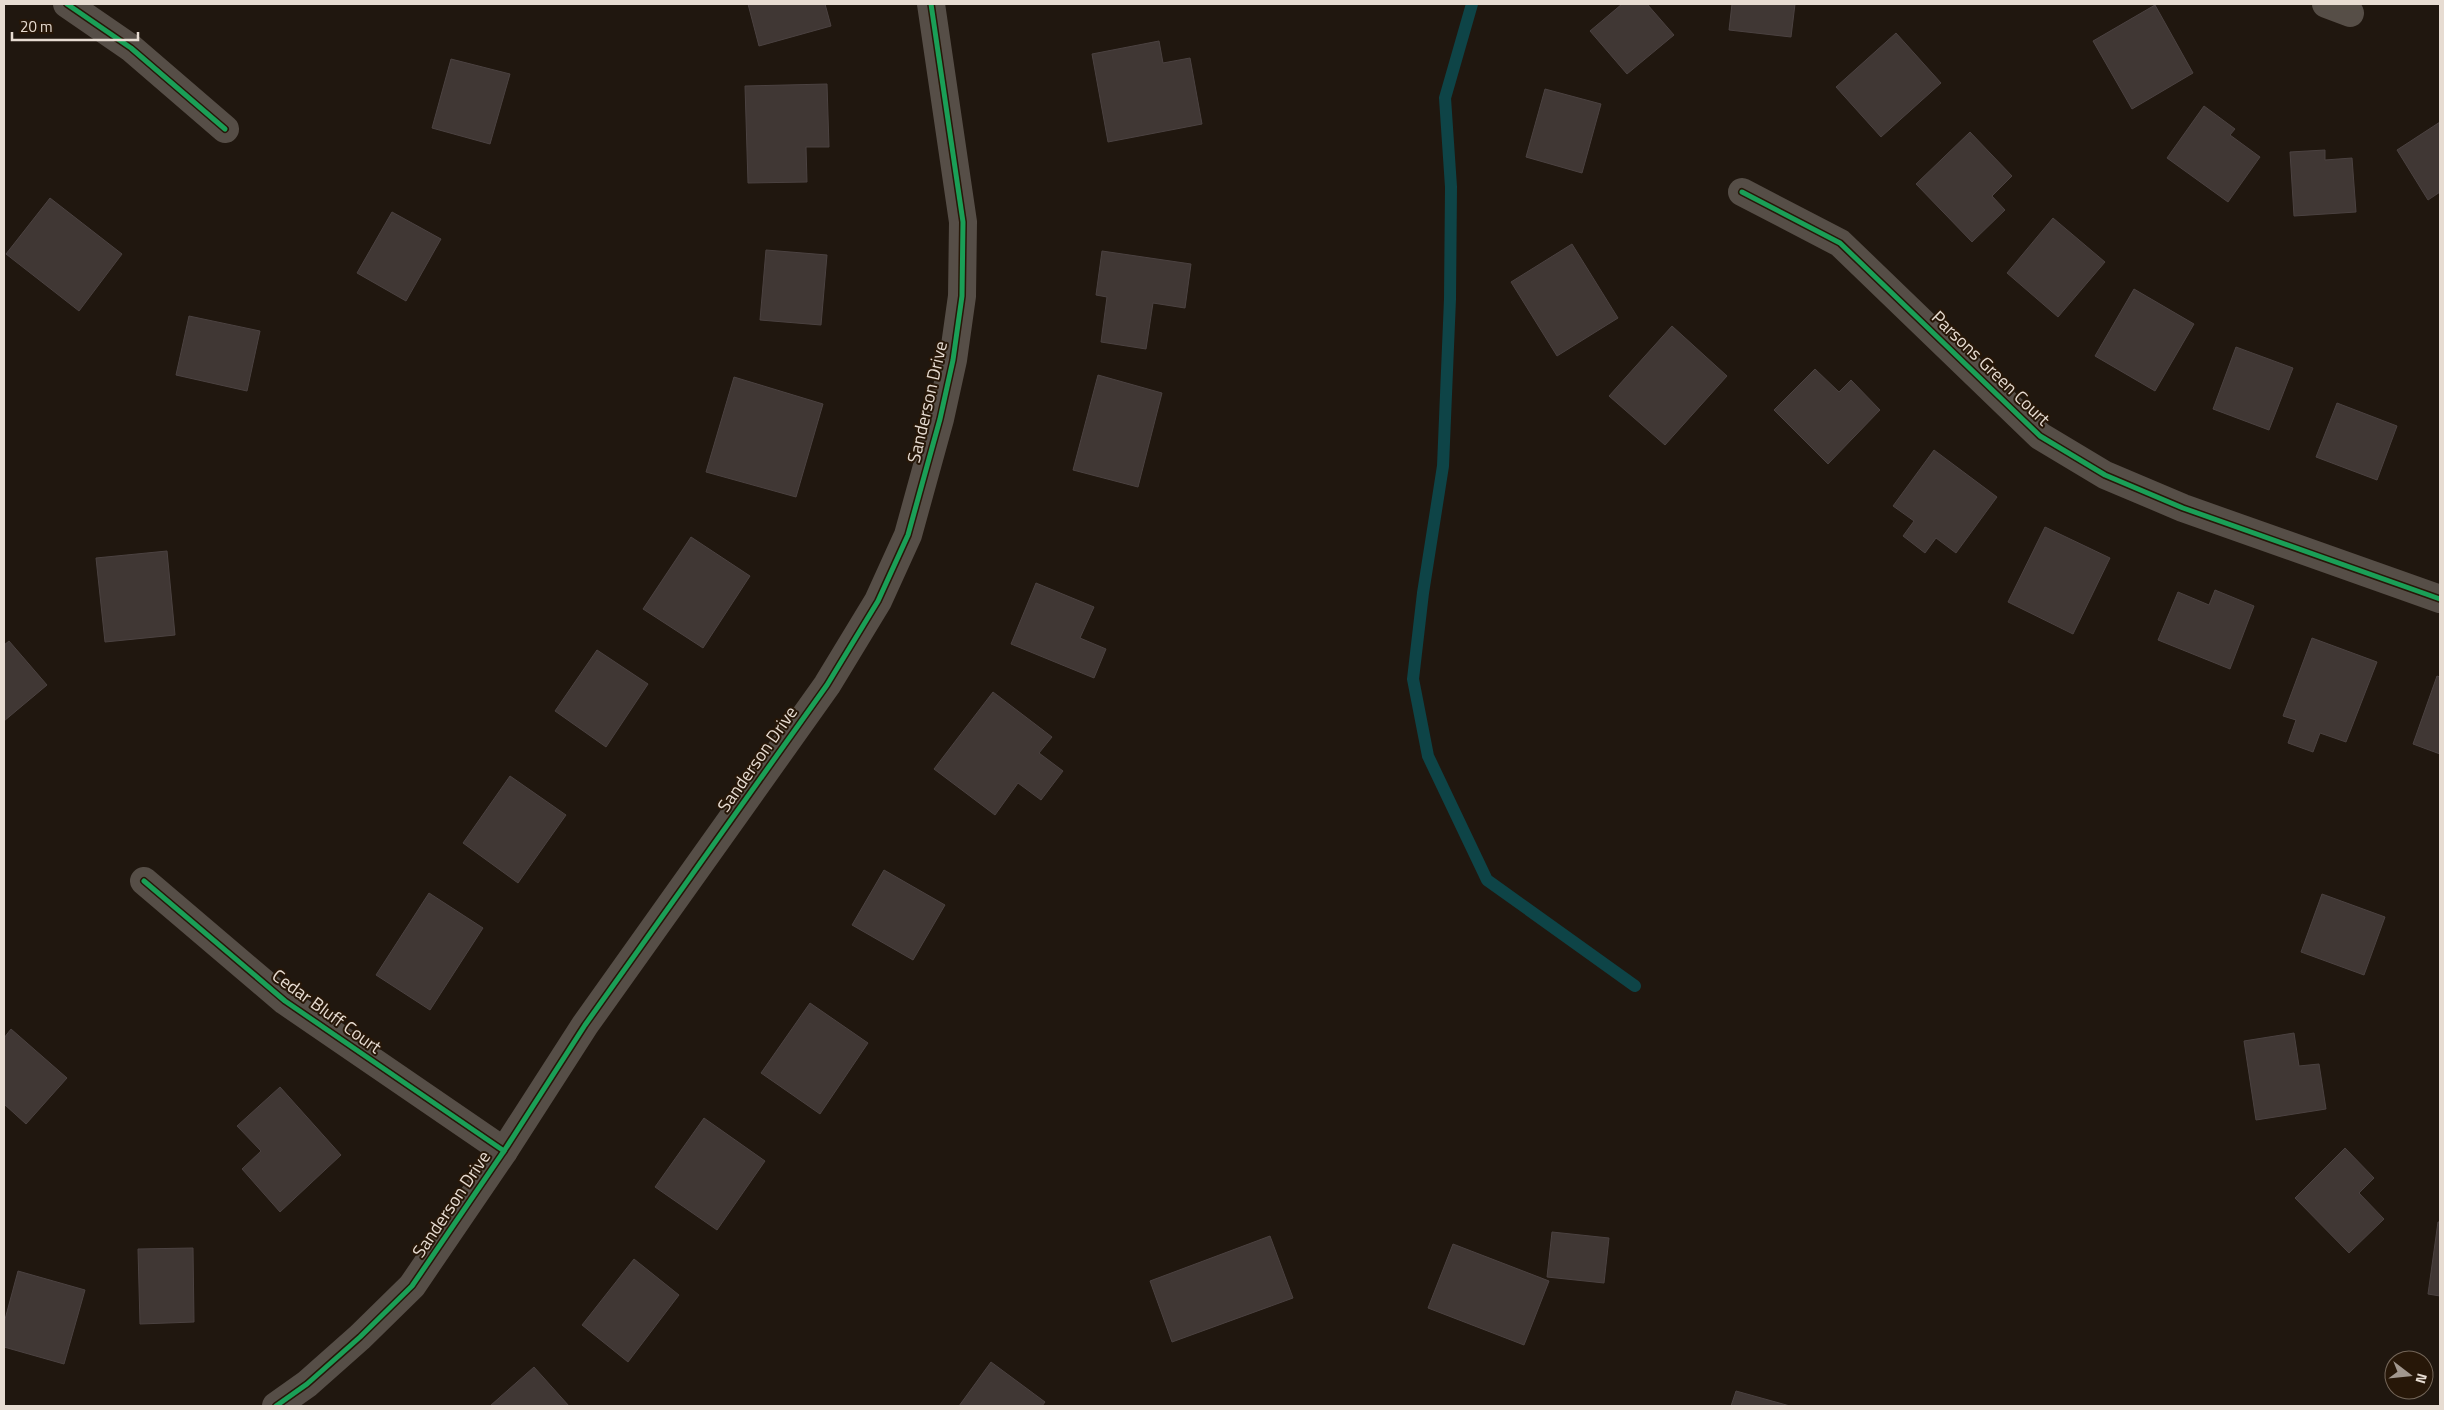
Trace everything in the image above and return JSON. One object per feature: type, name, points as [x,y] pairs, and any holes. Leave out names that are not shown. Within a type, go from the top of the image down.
[{"type":"street","points":[[67,4],[131,48],[225,129]]},
{"type":"street","name":"Sanderson Drive","points":[[276,1406],[307,1384],[360,1337],[412,1286],[504,1152],[585,1025],[827,685],[878,601],[908,536],[940,419],[953,360],[962,296],[963,222],[931,4]]},
{"type":"street","name":"Parsons Green Court","points":[[1742,192],[1840,243],[2040,436],[2105,475],[2183,508],[2440,599]]},
{"type":"street","name":"Cedar Bluff Court","points":[[144,881],[285,1001],[504,1152]]},
{"type":"building","points":[[748,4],[825,4],[831,26],[759,46]]},
{"type":"building","points":[[1622,4],[1647,4],[1674,35],[1627,74],[1590,31]]},
{"type":"building","points":[[1732,4],[1795,4],[1791,37],[1729,30]]},
{"type":"building","points":[[2155,5],[2193,73],[2132,109],[2093,41]]},
{"type":"building","points":[[1896,33],[1941,83],[1881,137],[1836,87]]},
{"type":"building","points":[[1159,41],[1163,63],[1190,58],[1202,124],[1108,142],[1092,54]]},
{"type":"building","points":[[451,59],[510,74],[490,144],[432,128]]},
{"type":"building","points":[[827,84],[829,147],[806,147],[807,182],[748,183],[745,86]]},
{"type":"building","points":[[1545,89],[1601,104],[1582,173],[1526,157]]},
{"type":"building","points":[[2204,106],[2235,129],[2230,135],[2260,157],[2228,202],[2167,158]]},
{"type":"building","points":[[2440,122],[2440,192],[2428,200],[2397,150]]},
{"type":"building","points":[[1970,132],[2012,176],[1992,196],[2005,210],[1972,242],[1916,184]]},
{"type":"building","points":[[2325,150],[2325,160],[2352,158],[2356,212],[2294,216],[2290,152]]},
{"type":"building","points":[[50,198],[122,254],[79,311],[6,254]]},
{"type":"building","points":[[392,212],[441,239],[406,301],[357,273]]},
{"type":"building","points":[[2053,218],[2105,262],[2058,317],[2007,273]]},
{"type":"building","points":[[1572,244],[1618,318],[1557,356],[1511,282]]},
{"type":"building","points":[[766,250],[827,255],[821,325],[760,320]]},
{"type":"building","points":[[1102,251],[1191,264],[1185,308],[1153,303],[1146,349],[1101,342],[1107,297],[1096,295]]},
{"type":"building","points":[[2134,289],[2194,324],[2155,391],[2095,356]]},
{"type":"building","points":[[189,316],[260,331],[247,391],[176,375]]},
{"type":"building","points":[[1672,326],[1727,376],[1665,445],[1609,396]]},
{"type":"building","points":[[2236,347],[2293,368],[2269,430],[2213,409]]},
{"type":"building","points":[[1815,369],[1839,392],[1851,380],[1880,410],[1828,464],[1774,410]]},
{"type":"building","points":[[1098,375],[1162,393],[1138,487],[1073,470]]},
{"type":"building","points":[[734,377],[823,404],[796,497],[706,472]]},
{"type":"building","points":[[2337,403],[2397,426],[2377,480],[2316,457]]},
{"type":"building","points":[[1934,450],[1997,497],[1956,553],[1936,538],[1925,553],[1903,536],[1914,521],[1893,506]]},
{"type":"building","points":[[2045,527],[2110,558],[2073,634],[2008,602]]},
{"type":"building","points":[[691,537],[750,576],[703,648],[643,609]]},
{"type":"building","points":[[167,551],[175,635],[105,642],[96,558]]},
{"type":"building","points":[[1036,583],[1094,607],[1080,638],[1106,649],[1094,678],[1011,644]]},
{"type":"building","points":[[2215,590],[2254,606],[2230,669],[2158,640],[2178,592],[2209,605]]},
{"type":"building","points":[[2312,638],[2377,662],[2346,742],[2320,733],[2313,752],[2288,743],[2296,720],[2283,716]]},
{"type":"building","points":[[9,641],[47,685],[4,721],[4,645]]},
{"type":"building","points":[[597,650],[648,684],[606,747],[555,711]]},
{"type":"building","points":[[2437,676],[2440,677],[2440,754],[2413,744]]},
{"type":"building","points":[[993,692],[1052,737],[1039,753],[1063,771],[1041,800],[1018,783],[995,815],[934,769]]},
{"type":"building","points":[[510,776],[566,815],[518,883],[463,843]]},
{"type":"building","points":[[884,870],[945,905],[913,960],[852,925]]},
{"type":"building","points":[[429,893],[483,928],[430,1010],[376,975]]},
{"type":"building","points":[[2322,894],[2385,917],[2364,975],[2301,952]]},
{"type":"building","points":[[810,1003],[868,1043],[820,1114],[761,1073]]},
{"type":"building","points":[[11,1029],[67,1078],[26,1124],[4,1104],[4,1038]]},
{"type":"building","points":[[2294,1033],[2299,1066],[2319,1064],[2326,1109],[2256,1120],[2244,1041]]},
{"type":"building","points":[[280,1087],[341,1155],[280,1212],[242,1169],[261,1151],[237,1126]]},
{"type":"building","points":[[704,1118],[765,1161],[717,1230],[655,1187]]},
{"type":"building","points":[[2345,1148],[2374,1178],[2359,1193],[2384,1219],[2349,1253],[2295,1198]]},
{"type":"building","points":[[2438,1222],[2440,1222],[2440,1296],[2428,1294]]},
{"type":"building","points":[[1552,1232],[1609,1238],[1604,1283],[1547,1277]]},
{"type":"building","points":[[1270,1236],[1293,1298],[1172,1342],[1150,1281]]},
{"type":"building","points":[[1453,1244],[1549,1281],[1524,1345],[1428,1308]]},
{"type":"building","points":[[193,1248],[194,1322],[140,1324],[138,1249]]},
{"type":"building","points":[[634,1259],[679,1295],[628,1362],[582,1325]]},
{"type":"building","points":[[18,1271],[85,1290],[64,1364],[4,1347],[4,1323]]},
{"type":"building","points":[[991,1362],[1045,1402],[1042,1406],[959,1406]]},
{"type":"building","points":[[534,1367],[569,1406],[490,1406]]},
{"type":"building","points":[[1736,1391],[1790,1406],[1731,1406]]},
{"type":"waterway","points":[[1472,4],[1445,98],[1451,187],[1450,299],[1443,466],[1423,593],[1413,679],[1428,756],[1487,880],[1635,986]]},
{"type":"cycle path","points":[[67,4],[131,48],[225,129]]},
{"type":"cycle path","points":[[276,1406],[307,1384],[360,1337],[412,1286],[504,1151],[585,1025],[827,685],[878,601],[908,535],[940,419],[953,360],[962,296],[963,222],[931,4]]},
{"type":"cycle path","points":[[1742,192],[1840,243],[2040,436],[2105,475],[2183,508],[2440,599]]},
{"type":"cycle path","points":[[144,881],[285,1001],[504,1151]]}]
